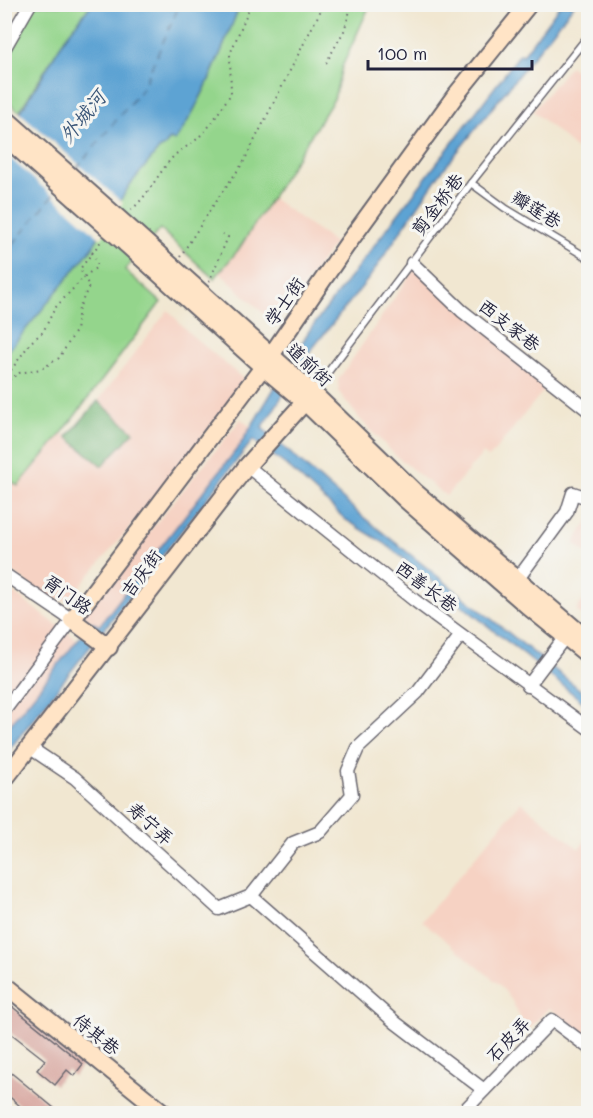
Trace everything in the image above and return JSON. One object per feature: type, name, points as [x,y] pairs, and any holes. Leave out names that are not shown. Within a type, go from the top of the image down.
[{"type":"main road","name":"学士街","points":[[77,624],[272,366],[455,96],[525,6]]},
{"type":"main road","name":"道前街","points":[[4,117],[130,238],[272,366],[516,580],[588,640]]},
{"type":"main road","name":"道前街","points":[[4,136],[130,238],[174,267],[204,294],[272,366]]},
{"type":"main road","name":"道前街","points":[[309,397],[406,500],[588,656]]},
{"type":"main road","name":"吉庆街","points":[[4,780],[247,466],[309,397]]},
{"type":"main road","name":"胥门路","points":[[77,624],[107,645]]},
{"type":"main road","name":"侍其巷","points":[[4,984],[154,1110]]},
{"type":"street","points":[[4,49],[30,4]]},
{"type":"street","name":"西支家巷","points":[[412,263],[462,311],[588,410]]},
{"type":"street","name":"西善长巷","points":[[247,466],[414,600],[588,728]]},
{"type":"street","points":[[516,580],[567,512],[573,494],[588,498]]},
{"type":"street","name":"胥门路","points":[[4,574],[77,624]]},
{"type":"street","points":[[4,711],[77,624]]},
{"type":"street","points":[[461,635],[418,692],[358,748],[348,771],[352,795],[320,832],[293,843],[251,896],[396,1023],[484,1090],[461,1113]]},
{"type":"street","points":[[528,686],[565,637]]},
{"type":"street","name":"寿宁弄","points":[[29,747],[75,778],[219,909],[251,896]]},
{"type":"street","name":"石皮弄","points":[[484,1090],[552,1020],[588,1047]]},
{"type":"lane","name":"剪金桥巷","points":[[309,397],[471,183],[588,36]]},
{"type":"lane","name":"瓣莲巷","points":[[471,183],[505,208],[588,258]]},
{"type":"path","points":[[125,214],[140,202],[172,158],[192,144],[212,125],[231,94],[230,54],[251,4]]},
{"type":"path","points":[[174,267],[243,164],[324,4]]},
{"type":"path","points":[[326,63],[344,31],[352,4]]},
{"type":"path","points":[[4,381],[19,373],[41,369],[59,358],[76,330],[79,308],[89,286],[80,269],[107,233]]},
{"type":"path","points":[[204,294],[228,237],[223,234]]},
{"type":"path","points":[[4,381],[31,342],[43,332],[55,308],[84,277],[97,267],[92,252]]},
{"type":"shaded area","points":[[570,66],[588,82],[588,159],[533,111]]},
{"type":"shaded area","points":[[272,198],[335,243],[275,324],[219,272],[239,249]]},
{"type":"shaded area","points":[[415,268],[552,380],[489,458],[483,453],[446,496],[396,456],[359,418],[339,392],[338,380]]},
{"type":"shaded area","points":[[168,310],[189,333],[246,381],[158,494],[72,596],[65,600],[48,598],[5,566],[5,477],[18,486],[62,433],[102,466],[113,456],[134,432],[98,401]]},
{"type":"shaded area","points":[[241,419],[251,427],[240,445],[98,627],[82,614]]},
{"type":"shaded area","points":[[588,521],[588,555],[574,543]]},
{"type":"shaded area","points":[[5,587],[79,641],[5,731]]},
{"type":"shaded area","points":[[588,594],[588,620],[576,610]]},
{"type":"shaded area","points":[[521,802],[579,849],[588,837],[588,1038],[549,1008],[527,1031],[511,999],[500,985],[422,921]]},
{"type":"green space","points":[[32,5],[91,5],[65,38],[19,112],[5,99],[5,55]]},
{"type":"green space","points":[[240,5],[370,5],[342,67],[334,99],[239,249],[214,279],[160,229],[125,270],[161,302],[62,433],[18,486],[5,477],[5,355],[92,248],[129,186],[159,149],[165,146],[170,139],[175,140],[186,124],[212,74]]},
{"type":"green space","points":[[98,401],[134,432],[102,466],[67,437]]},
{"type":"water","name":"外城河","points":[[91,5],[240,5],[203,92],[175,141],[170,139],[165,146],[159,149],[129,186],[92,248],[5,355],[5,138],[65,38]]},
{"type":"water","points":[[560,5],[574,5],[439,175],[369,278],[312,349],[262,428],[362,516],[588,696],[588,706],[384,543],[346,520],[287,466],[253,440],[5,755],[5,731],[92,622],[99,626],[240,445],[309,331],[520,54],[523,55]]},
{"type":"pier","points":[[17,110],[123,203],[101,239],[5,154],[4,132]]},
{"type":"building","points":[[4,1000],[83,1064],[74,1076],[67,1070],[55,1085],[37,1070],[45,1060],[4,1028]]},
{"type":"building","points":[[4,1067],[60,1113],[28,1113],[4,1092]]},
{"type":"ferry route","points":[[76,169],[142,89],[180,4]]},
{"type":"ferry route","points":[[4,255],[55,193]]}]
